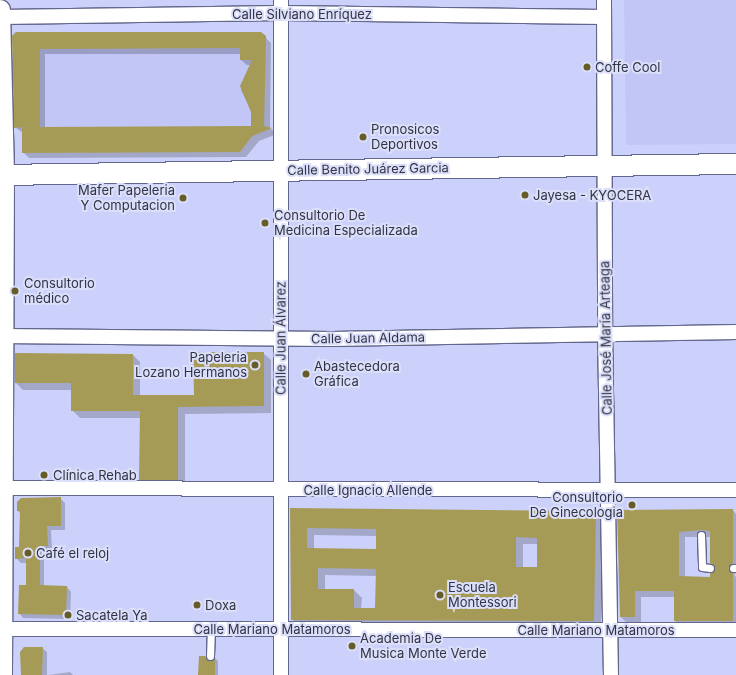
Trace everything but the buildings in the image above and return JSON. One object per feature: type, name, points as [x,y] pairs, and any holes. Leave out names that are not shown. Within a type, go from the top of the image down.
[{"type":"main road","points":[[0,10],[2,175],[2,675]]},
{"type":"main road","name":"Calle Benito Juárez Garcia","points":[[2,175],[736,164]]},
{"type":"street","name":"Calle José María Arteaga","points":[[604,0],[605,333],[611,675]]},
{"type":"street","name":"Calle Silviano Enríquez","points":[[0,17],[281,7],[604,17]]},
{"type":"street","name":"Calle Juan Álvarez","points":[[281,7],[281,675]]},
{"type":"street","name":"Calle Juan Aldama","points":[[2,336],[281,338],[736,332]]},
{"type":"street","name":"Calle Ignacio Allende","points":[[2,488],[281,490],[736,490]]},
{"type":"street","name":"Calle Mariano Matamoros","points":[[1,629],[736,630]]},
{"type":"lane","points":[[701,535],[702,568],[710,568]]},
{"type":"lane","points":[[210,656],[211,629]]},
{"type":"shaded area","points":[[624,0],[736,0],[736,144],[626,145]]},
{"type":"shaded area","points":[[14,32],[261,32],[266,36],[264,131],[252,136],[245,143],[11,128],[10,38]]},
{"type":"place","name":"Coffe Cool","points":[[587,67]]},
{"type":"place","name":"Pronosicos Deportivos","points":[[363,137]]},
{"type":"place","name":"Jayesa - KYOCERA","points":[[525,195]]},
{"type":"place","name":"Mafer Papeleria Y Computacion","points":[[183,198]]},
{"type":"place","name":"Consultorio De Medicina Especializada","points":[[265,223]]},
{"type":"place","name":"Consultorio médico","points":[[15,291]]},
{"type":"place","name":"Papeleria Lozano Hermanos","points":[[255,365]]},
{"type":"place","name":"Abastecedora Gráfica","points":[[306,374]]},
{"type":"place","name":"Clínica Rehab","points":[[44,475]]},
{"type":"place","name":"Consultorio De Ginecologia","points":[[632,505]]},
{"type":"place","name":"Café el reloj","points":[[28,553]]},
{"type":"place","name":"Escuela Montessori","points":[[440,595]]},
{"type":"place","name":"Doxa","points":[[197,605]]},
{"type":"place","name":"Sacatela Ya","points":[[68,615]]},
{"type":"place","name":"Academia De Musica Monte Verde","points":[[352,646]]}]
